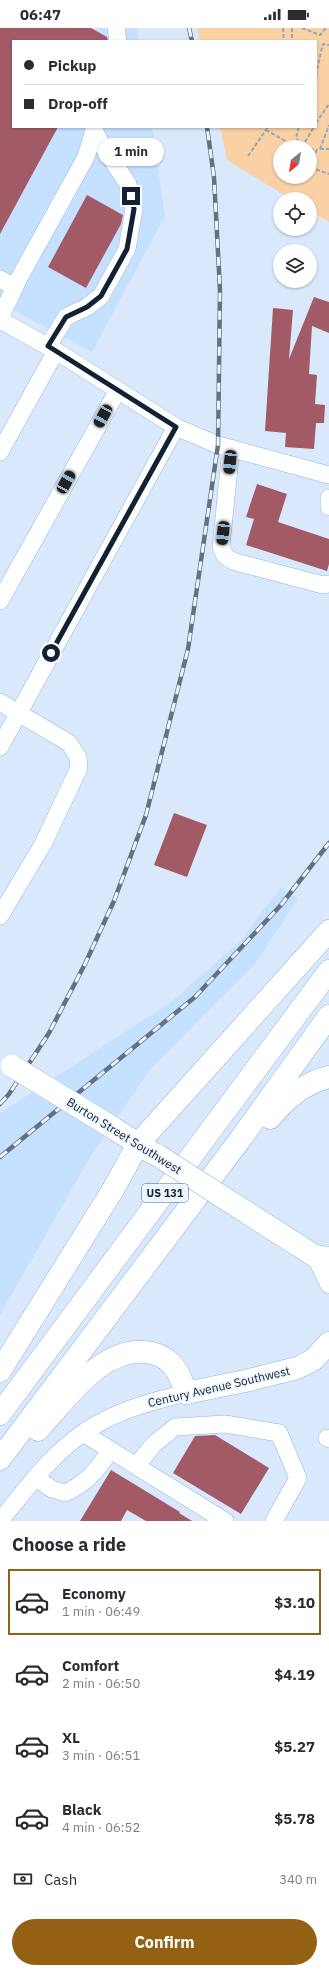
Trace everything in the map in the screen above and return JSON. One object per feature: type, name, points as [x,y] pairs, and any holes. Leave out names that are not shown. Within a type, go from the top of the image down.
[{"type":"main road","points":[[0,1371],[114,1188],[138,1144],[329,931]]},
{"type":"main road","name":"US 131","points":[[0,1414],[329,971]]},
{"type":"main road","name":"US 131","points":[[0,1459],[239,1141],[329,1016]]},
{"type":"main road","name":"Burton Street Southwest","points":[[6,1062],[324,1260]]},
{"type":"main road","points":[[239,1141],[263,1128],[280,1106],[299,1090],[317,1080],[329,1077]]},
{"type":"main road","name":"Century Avenue Southwest","points":[[186,1393],[245,1381],[297,1368],[313,1360],[328,1342]]},
{"type":"main road","points":[[0,1470],[78,1386],[97,1368],[108,1361],[138,1352],[155,1354],[166,1359],[176,1368],[180,1374],[186,1393]]},
{"type":"street","points":[[116,28],[118,40]]},
{"type":"street","points":[[94,129],[86,158],[15,287],[0,319],[52,349],[176,427],[231,448],[329,475]]},
{"type":"street","points":[[0,452],[52,349],[66,317],[87,307],[101,296],[127,249],[134,209],[128,184],[100,142],[94,129]]},
{"type":"street","points":[[0,279],[15,287]]},
{"type":"street","points":[[0,601],[118,390]]},
{"type":"street","points":[[0,747],[176,427]]},
{"type":"street","points":[[231,448],[221,547],[223,554],[228,559],[236,562],[323,585],[329,584]]},
{"type":"street","points":[[329,498],[329,507]]},
{"type":"street","points":[[0,702],[69,743],[78,757],[79,768],[43,844],[0,916]]},
{"type":"street","points":[[324,1260],[329,1285]]},
{"type":"street","name":"Century Avenue Southwest","points":[[0,1521],[36,1478],[57,1456],[83,1433],[100,1422],[143,1405],[186,1393]]},
{"type":"street","points":[[136,1466],[154,1444],[175,1427],[225,1424],[279,1433],[298,1478],[274,1521]]},
{"type":"street","points":[[83,1433],[225,1521]]},
{"type":"street","points":[[36,1478],[52,1489],[65,1493],[79,1486],[94,1473],[110,1450]]},
{"type":"path","points":[[283,28],[284,40]]},
{"type":"path","points":[[292,28],[292,40]]},
{"type":"path","points":[[302,28],[320,35],[326,28]]},
{"type":"path","points":[[317,70],[323,44],[329,45]]},
{"type":"path","points":[[317,122],[329,104]]},
{"type":"path","points":[[320,148],[329,125]]},
{"type":"path","points":[[297,140],[296,134],[299,128]]},
{"type":"path","points":[[307,140],[313,128]]},
{"type":"path","points":[[248,156],[266,130],[284,140]]},
{"type":"path","points":[[317,149],[329,149]]},
{"type":"path","points":[[317,170],[329,174]]},
{"type":"shaded area","points":[[0,28],[138,28],[139,40],[12,40],[12,128],[152,128],[165,216],[92,352],[0,303]]},
{"type":"shaded area","points":[[197,28],[329,28],[329,222],[317,215],[317,192],[280,192],[227,160],[220,128],[317,128],[317,40],[200,40]]},
{"type":"shaded area","points":[[281,887],[298,899],[256,962],[150,1070],[92,1154],[0,1315],[0,1113],[170,1003],[241,940]]},
{"type":"building","points":[[0,28],[91,28],[107,37],[108,40],[12,40],[12,128],[57,128],[0,234]]},
{"type":"building","points":[[87,195],[123,215],[121,224],[86,288],[48,267]]},
{"type":"building","points":[[314,297],[329,302],[329,333],[312,326],[309,374],[317,375],[315,404],[325,405],[324,423],[316,423],[314,449],[285,447],[286,433],[265,431],[273,308],[293,310],[289,359]]},
{"type":"building","points":[[257,484],[287,494],[278,522],[329,539],[329,564],[327,571],[246,545],[254,519],[246,517]]},
{"type":"building","points":[[174,813],[207,825],[187,877],[154,865]]},
{"type":"building","points":[[215,1435],[269,1468],[241,1514],[173,1473],[195,1436]]},
{"type":"building","points":[[111,1470],[180,1512],[179,1513],[192,1521],[146,1521],[127,1510],[121,1521],[80,1521]]},
{"type":"railway","points":[[189,28],[192,40]]},
{"type":"railway","points":[[0,1104],[9,1094],[49,1033],[85,964],[114,901],[146,815],[188,649],[218,445],[220,290],[214,177],[207,128]]},
{"type":"railway","points":[[0,1157],[195,997],[281,905],[329,843]]},
{"type":"route","points":[[51,653],[176,427],[48,346],[66,317],[87,307],[101,296],[127,249],[134,209],[131,196]]}]
